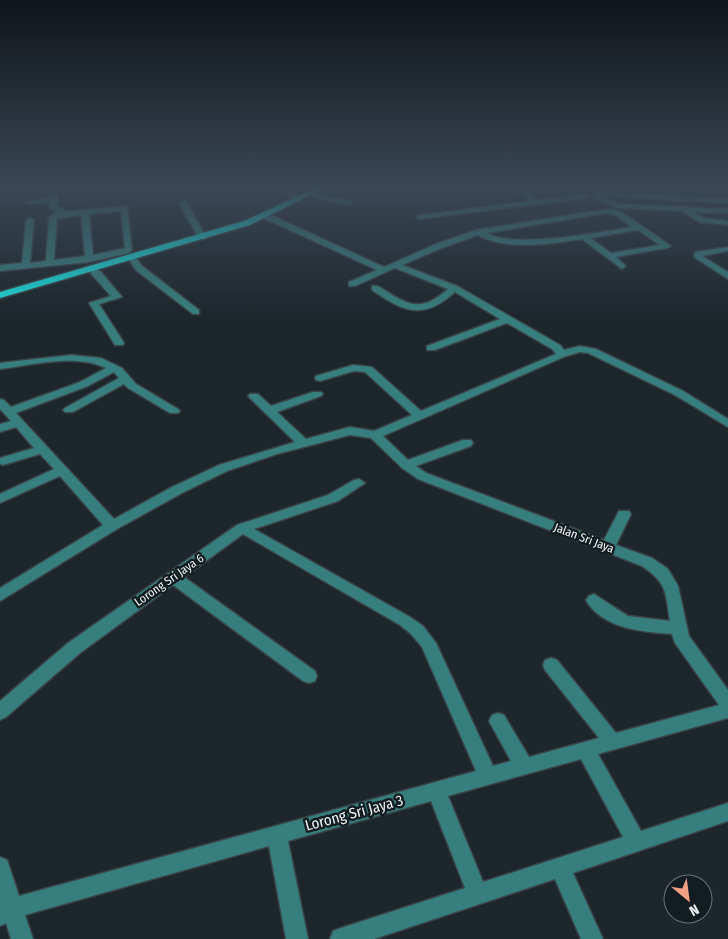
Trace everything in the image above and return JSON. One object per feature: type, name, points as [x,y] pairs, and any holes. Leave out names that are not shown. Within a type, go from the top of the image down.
[{"type":"main road","points":[[0,295],[223,230]]},
{"type":"street","points":[[26,265],[29,230]]},
{"type":"street","points":[[50,263],[52,230]]},
{"type":"street","points":[[87,230],[89,259]]},
{"type":"street","points":[[127,230],[129,248],[139,268],[196,312]]},
{"type":"street","points":[[196,230],[202,237]]},
{"type":"street","points":[[301,230],[384,270]]},
{"type":"street","points":[[352,284],[439,246],[490,230]]},
{"type":"street","points":[[479,232],[491,239],[497,240],[542,242],[626,230]]},
{"type":"street","points":[[610,256],[666,247],[666,245],[642,230]]},
{"type":"street","points":[[583,236],[622,266]]},
{"type":"street","points":[[427,242],[439,246]]},
{"type":"street","points":[[728,249],[698,254],[698,257],[728,276]]},
{"type":"street","points":[[0,268],[132,255]]},
{"type":"street","points":[[394,266],[454,288],[556,347],[568,352]]},
{"type":"street","points":[[91,269],[98,274],[117,297],[94,303],[119,343]]},
{"type":"street","points":[[374,288],[404,305],[424,308],[438,302],[454,288]]},
{"type":"street","points":[[431,348],[508,319]]},
{"type":"street","points":[[0,595],[112,526],[185,486],[223,468],[303,443],[355,430],[375,435],[558,358],[568,352],[584,349],[592,351],[679,393],[728,424]]},
{"type":"street","points":[[0,366],[80,358],[97,360],[114,368],[132,386],[174,411]]},
{"type":"street","points":[[0,428],[13,417],[114,368]]},
{"type":"street","points":[[320,378],[353,368],[368,369],[420,416]]},
{"type":"street","points":[[69,410],[126,379]]},
{"type":"street","points":[[269,411],[317,394]]},
{"type":"street","points":[[254,396],[303,443]]},
{"type":"street","points":[[0,402],[112,526]]},
{"type":"street","name":"Jalan Sri Jaya","points":[[375,435],[406,465],[432,481],[647,562],[663,573],[671,586],[678,628],[686,647],[728,704]]},
{"type":"street","points":[[406,465],[467,443]]},
{"type":"street","points":[[3,461],[43,449]]},
{"type":"street","points":[[0,499],[62,470]]},
{"type":"street","name":"Lorong Sri Jaya 6","points":[[0,712],[74,648],[242,528],[333,498],[358,483]]},
{"type":"street","points":[[608,547],[624,514]]},
{"type":"street","points":[[242,528],[405,621],[417,630],[428,644],[488,776]]},
{"type":"street","points":[[173,577],[309,676]]},
{"type":"street","points":[[594,600],[625,622],[678,628]]},
{"type":"street","points":[[551,665],[612,741]]},
{"type":"street","name":"Lorong Sri Jaya 3","points":[[6,912],[278,834],[728,710]]},
{"type":"street","points":[[498,721],[524,766]]},
{"type":"street","points":[[585,749],[637,842]]},
{"type":"street","points":[[436,790],[478,894]]},
{"type":"street","points":[[342,939],[728,812]]},
{"type":"street","points":[[278,834],[297,939]]},
{"type":"street","points":[[0,867],[6,912],[22,939]]},
{"type":"street","points":[[560,867],[592,939]]}]
